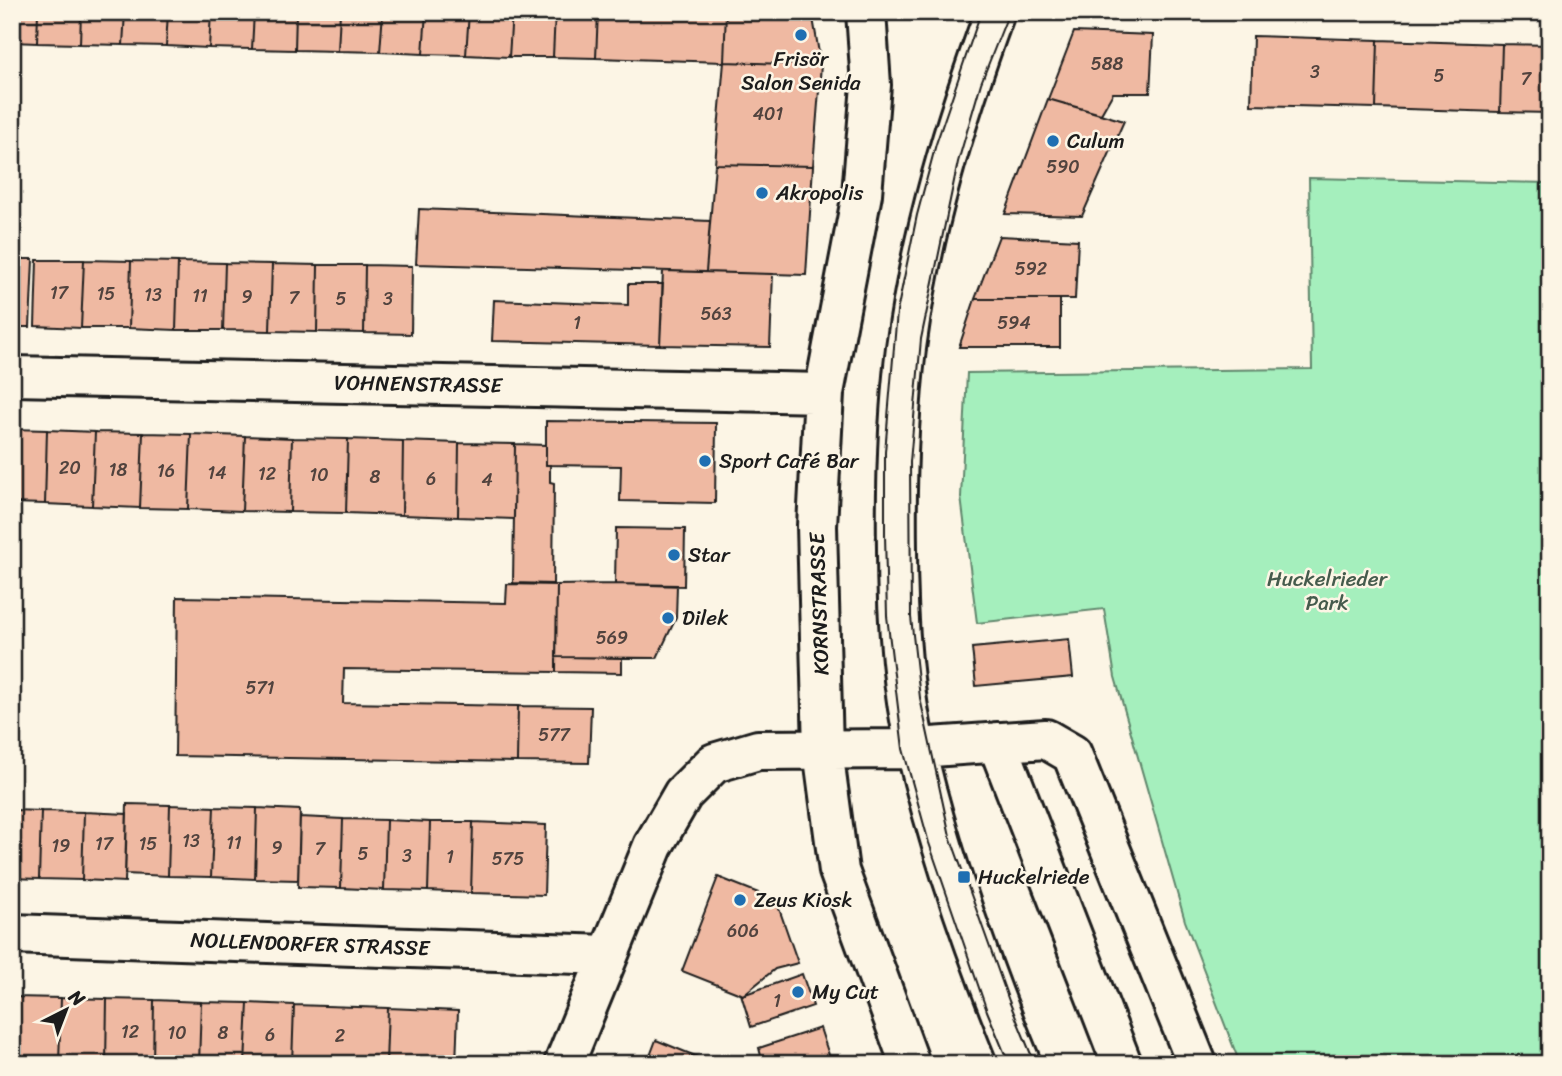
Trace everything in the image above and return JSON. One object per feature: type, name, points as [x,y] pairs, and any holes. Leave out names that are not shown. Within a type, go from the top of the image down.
[{"type":"street","name":"KORNSTRASSE","points":[[823,750],[817,526],[824,393],[862,194],[871,85],[866,12]]},
{"type":"street","points":[[995,12],[971,78],[941,179],[906,346],[899,440],[897,591],[906,690],[916,748],[940,839],[998,1007],[1021,1064]]},
{"type":"street","name":"VOHNENSTRASSE","points":[[12,376],[824,393]]},
{"type":"street","points":[[564,1064],[653,846],[684,794],[714,764],[758,750],[916,748],[1046,739],[1072,754],[1197,1064]]},
{"type":"street","points":[[997,742],[1122,1064]]},
{"type":"street","points":[[823,750],[839,871],[909,1064]]},
{"type":"street","name":"NOLLENDORFER STRASSE","points":[[12,934],[607,955]]},
{"type":"green space","name":"Huckelrieder Park","points":[[1309,178],[1550,183],[1550,1064],[1240,1064],[1185,921],[1115,677],[1104,609],[977,623],[961,497],[967,373],[1312,369]]},
{"type":"building","points":[[12,12],[38,12],[37,43],[12,42]]},
{"type":"building","points":[[38,12],[81,12],[80,44],[37,43]]},
{"type":"building","points":[[81,12],[125,12],[123,45],[80,44]]},
{"type":"building","points":[[125,12],[168,12],[166,46],[123,45]]},
{"type":"building","points":[[168,12],[211,12],[209,48],[166,46]]},
{"type":"building","points":[[211,12],[254,12],[252,49],[209,48]]},
{"type":"building","points":[[254,12],[296,12],[295,50],[252,49]]},
{"type":"building","points":[[296,12],[340,12],[338,51],[295,50]]},
{"type":"building","points":[[340,12],[383,12],[380,52],[338,51]]},
{"type":"building","points":[[383,12],[426,12],[423,54],[380,52]]},
{"type":"building","points":[[426,12],[469,12],[466,55],[423,54]]},
{"type":"building","points":[[469,12],[512,12],[509,57],[466,55]]},
{"type":"building","points":[[512,12],[555,12],[553,57],[509,57]]},
{"type":"building","points":[[555,12],[598,12],[596,58],[553,57]]},
{"type":"building","points":[[598,12],[726,12],[724,62],[596,58]]},
{"type":"building","points":[[726,12],[812,12],[821,65],[724,62]]},
{"type":"building","points":[[1074,32],[1153,35],[1150,93],[1113,93],[1101,114],[1048,99]]},
{"type":"building","points":[[1253,36],[1378,40],[1376,108],[1251,105]]},
{"type":"building","points":[[1378,40],[1502,44],[1500,112],[1376,108]]},
{"type":"building","points":[[1502,44],[1550,45],[1550,113],[1500,112]]},
{"type":"building","points":[[724,62],[821,65],[813,166],[715,164]]},
{"type":"building","points":[[1048,99],[1124,121],[1082,216],[1005,214]]},
{"type":"building","name":"Akropolis","points":[[715,164],[813,166],[806,275],[706,272]]},
{"type":"building","points":[[419,209],[710,221],[706,272],[416,264]]},
{"type":"building","points":[[999,236],[1078,240],[1075,299],[975,299]]},
{"type":"building","points":[[12,259],[33,259],[30,327],[12,327]]},
{"type":"building","points":[[37,260],[84,260],[81,328],[35,326]]},
{"type":"building","points":[[84,260],[131,261],[129,328],[81,328]]},
{"type":"building","points":[[131,261],[178,262],[176,330],[129,328]]},
{"type":"building","points":[[178,262],[225,263],[223,330],[176,330]]},
{"type":"building","points":[[225,263],[272,264],[270,331],[223,330]]},
{"type":"building","points":[[272,264],[318,265],[317,332],[270,331]]},
{"type":"building","points":[[318,265],[365,265],[364,333],[317,332]]},
{"type":"building","points":[[365,265],[412,266],[411,334],[364,333]]},
{"type":"building","points":[[663,271],[773,274],[770,347],[660,345]]},
{"type":"building","points":[[628,284],[663,284],[660,345],[492,341],[494,300],[628,305]]},
{"type":"building","points":[[975,299],[1060,299],[1060,347],[959,347]]},
{"type":"building","points":[[546,421],[716,423],[715,503],[620,501],[621,466],[546,465]]},
{"type":"building","points":[[12,429],[47,430],[45,504],[12,503]]},
{"type":"building","points":[[47,430],[95,432],[92,506],[45,504]]},
{"type":"building","points":[[95,432],[143,433],[140,508],[92,506]]},
{"type":"building","points":[[143,433],[191,434],[188,509],[140,508]]},
{"type":"building","points":[[191,434],[245,436],[242,511],[188,509]]},
{"type":"building","points":[[245,436],[292,438],[290,512],[242,511]]},
{"type":"building","points":[[292,438],[348,439],[346,513],[290,512]]},
{"type":"building","points":[[348,439],[403,441],[402,515],[346,513]]},
{"type":"building","points":[[403,441],[459,443],[458,517],[402,515]]},
{"type":"building","points":[[459,443],[515,444],[514,519],[458,517]]},
{"type":"building","points":[[515,444],[546,445],[546,465],[550,465],[550,482],[554,483],[553,584],[513,583]]},
{"type":"building","points":[[616,528],[685,529],[684,586],[615,584]]},
{"type":"building","points":[[507,584],[557,585],[556,672],[344,669],[343,703],[518,706],[517,762],[175,756],[177,597],[506,603]]},
{"type":"building","points":[[557,585],[677,585],[676,618],[657,658],[556,657]]},
{"type":"building","points":[[1069,639],[1073,677],[976,686],[972,648]]},
{"type":"building","points":[[556,657],[622,658],[622,673],[556,672]]},
{"type":"building","points":[[518,706],[591,707],[589,763],[517,762]]},
{"type":"building","points":[[127,804],[170,805],[168,876],[125,874]]},
{"type":"building","points":[[170,805],[214,807],[211,877],[168,876]]},
{"type":"building","points":[[214,807],[257,808],[255,879],[211,877]]},
{"type":"building","points":[[257,808],[300,810],[298,880],[255,879]]},
{"type":"building","points":[[12,810],[41,811],[39,879],[12,878]]},
{"type":"building","points":[[41,811],[84,812],[82,880],[39,879]]},
{"type":"building","points":[[84,812],[127,814],[125,882],[82,880]]},
{"type":"building","points":[[300,817],[343,819],[341,888],[298,887]]},
{"type":"building","points":[[343,819],[386,820],[384,890],[341,888]]},
{"type":"building","points":[[386,820],[430,822],[428,891],[384,890]]},
{"type":"building","points":[[430,822],[473,822],[471,893],[428,891]]},
{"type":"building","points":[[473,822],[546,825],[544,895],[471,893]]},
{"type":"building","points":[[718,877],[776,900],[798,963],[775,969],[743,995],[682,971]]},
{"type":"building","points":[[802,974],[813,1006],[751,1027],[741,994]]},
{"type":"building","points":[[14,997],[13,1064],[12,1064]]},
{"type":"building","points":[[14,997],[61,998],[59,1064],[13,1064]]},
{"type":"building","points":[[61,998],[107,999],[106,1064],[59,1064]]},
{"type":"building","points":[[107,999],[154,1000],[153,1064],[106,1064]]},
{"type":"building","points":[[154,1000],[201,1002],[199,1064],[153,1064]]},
{"type":"building","points":[[201,1002],[248,1003],[245,1064],[199,1064]]},
{"type":"building","points":[[248,1003],[294,1005],[292,1064],[245,1064]]},
{"type":"building","points":[[294,1005],[388,1008],[386,1064],[292,1064]]},
{"type":"building","points":[[388,1008],[458,1011],[456,1064],[386,1064]]},
{"type":"building","points":[[820,1028],[832,1064],[763,1064],[759,1048]]},
{"type":"building","points":[[656,1040],[715,1064],[647,1064]]},
{"type":"tram line","points":[[981,12],[936,144],[917,215],[897,312],[885,452],[887,616],[903,749],[929,843],[987,1011],[1009,1064]]},
{"type":"tram line","points":[[1009,12],[981,83],[958,162],[921,339],[910,462],[911,617],[920,698],[950,836],[1009,1001],[1035,1064]]},
{"type":"place","name":"Frisör Salon Senida","points":[[801,35]]},
{"type":"place","name":"Culum","points":[[1053,141]]},
{"type":"place","name":"Akropolis","points":[[762,193]]},
{"type":"place","name":"Sport Café Bar","points":[[705,461]]},
{"type":"place","name":"Star","points":[[674,555]]},
{"type":"place","name":"Dilek","points":[[668,618]]},
{"type":"place","name":"Huckelriede","points":[[964,877]]},
{"type":"place","name":"Zeus Kiosk","points":[[740,900]]},
{"type":"place","name":"My Cut","points":[[798,992]]}]
